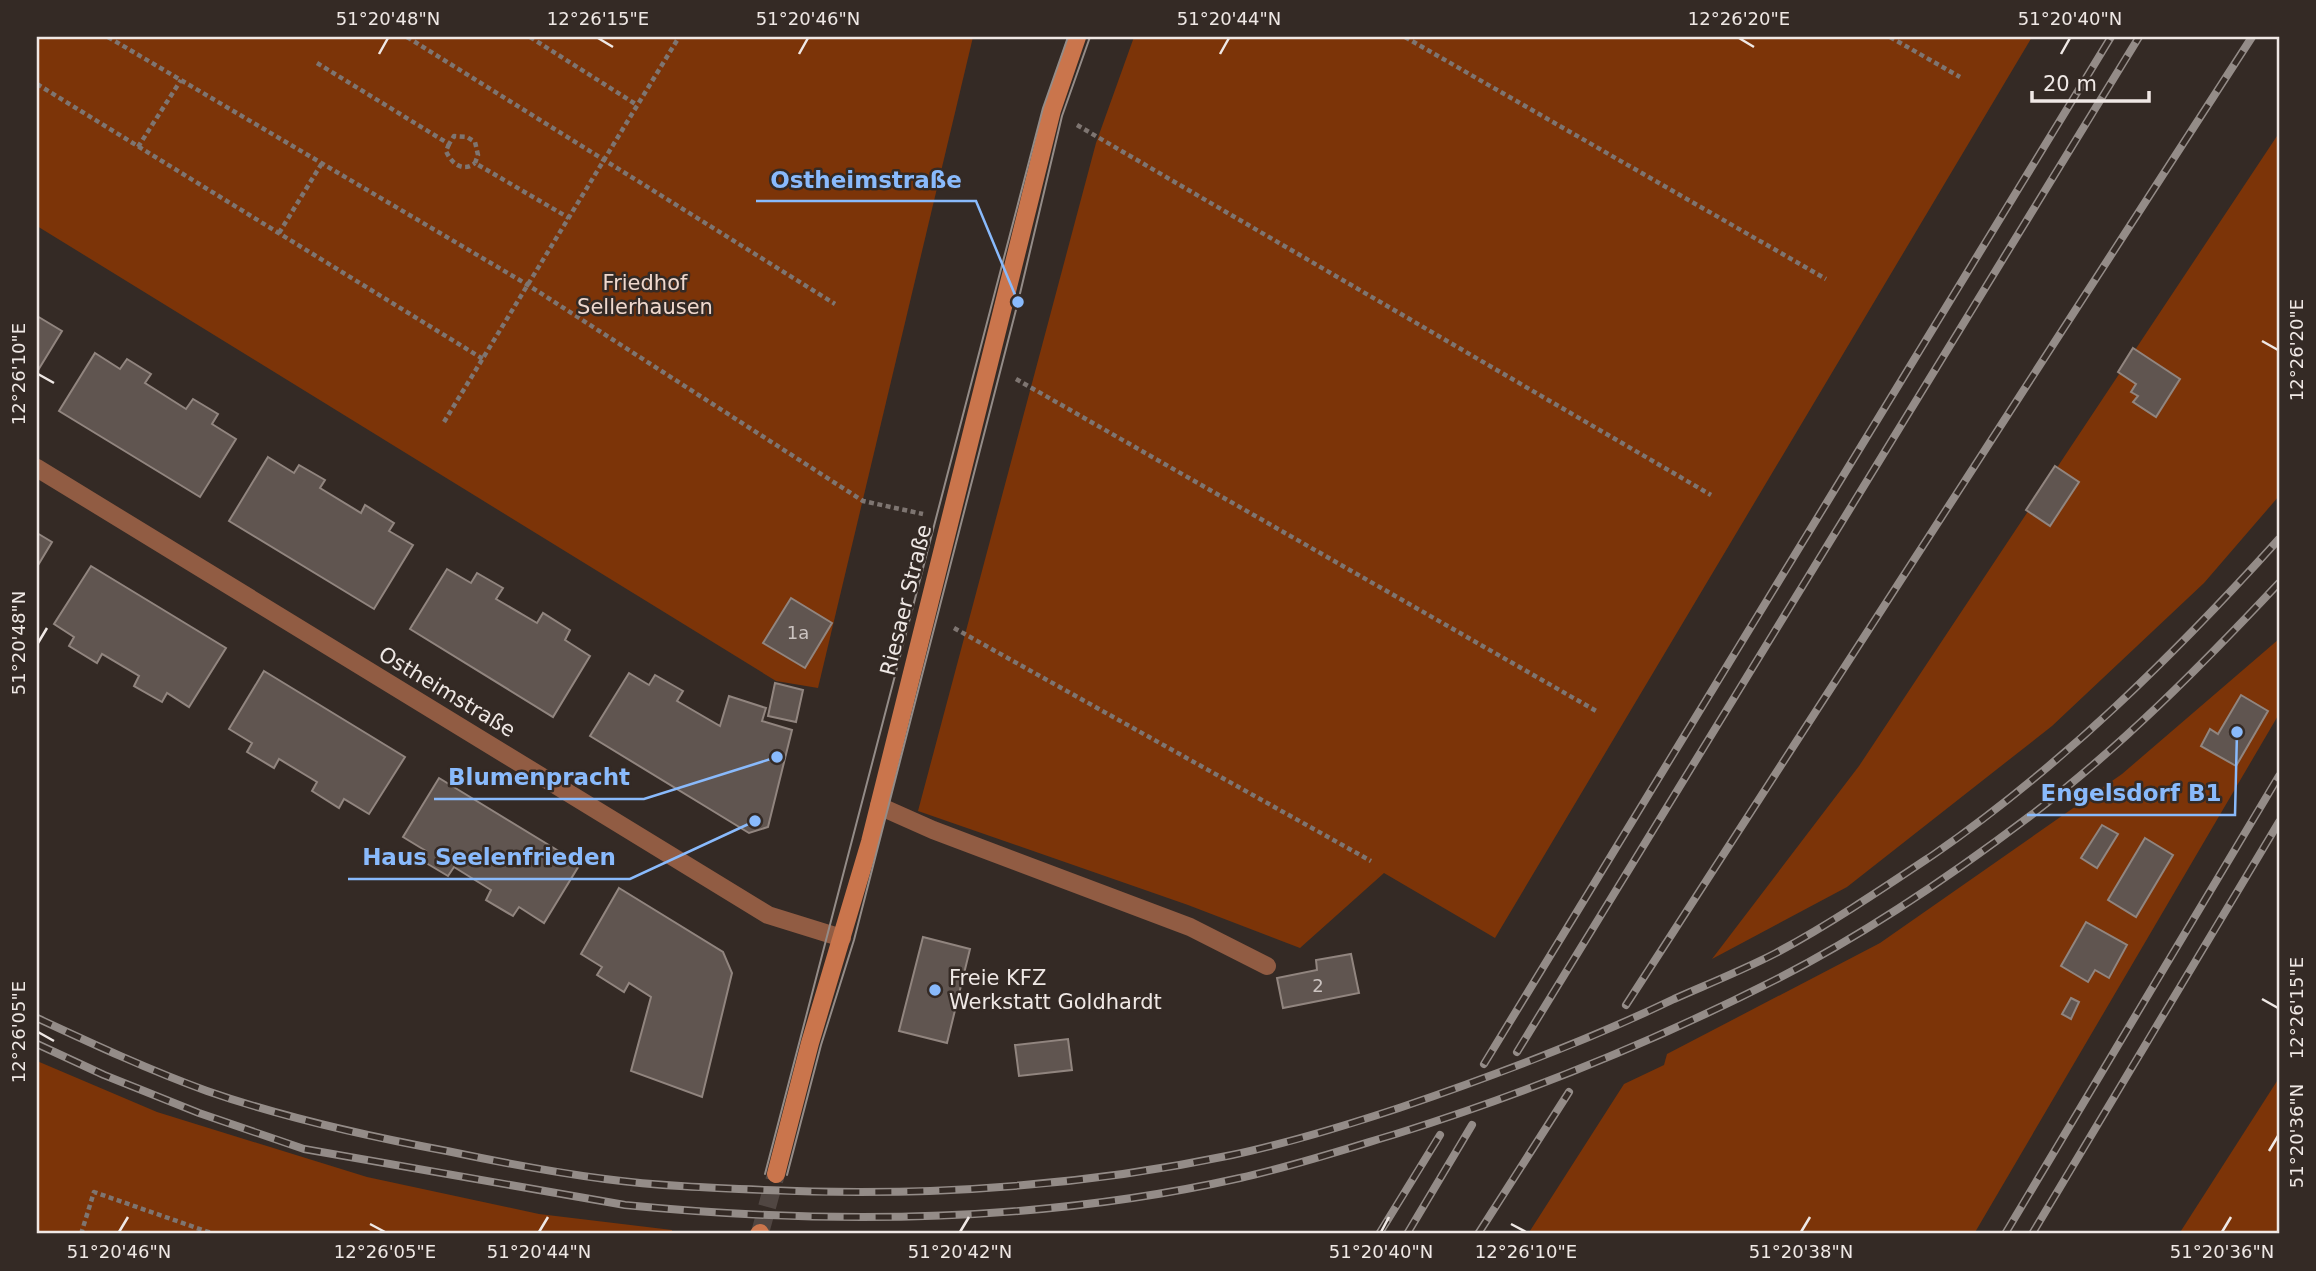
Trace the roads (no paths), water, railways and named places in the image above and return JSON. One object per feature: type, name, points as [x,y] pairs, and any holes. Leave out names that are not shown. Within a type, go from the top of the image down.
[{"type":"main road","name":"Riesaer Straße","points":[[776,1174],[810,1043],[878,806],[1052,110],[1077,37]]},
{"type":"street","name":"Ostheimstraße","points":[[37,468],[768,915],[842,938]]},
{"type":"street","points":[[878,806],[933,830],[1190,927],[1267,966]]},
{"type":"tunnel","points":[[760,1233],[776,1174]]},
{"type":"tram line","points":[[765,1174],[1043,108],[1068,37]]},
{"type":"tram line","points":[[787,1175],[821,1045],[854,940],[1018,302],[1062,116],[1090,37]]},
{"type":"railway","points":[[1484,1064],[2111,37]]},
{"type":"railway","points":[[1517,1052],[2139,37]]},
{"type":"railway","points":[[1626,1005],[2252,37]]},
{"type":"railway","points":[[37,1018],[164,1074],[266,1110],[417,1145],[545,1170],[625,1181],[824,1192],[941,1190],[1058,1182],[1232,1155],[1295,1140],[1378,1115],[1538,1058],[1751,965],[1816,930],[1933,855],[2027,784],[2115,707],[2199,625],[2279,539]]},
{"type":"railway","points":[[37,1044],[104,1075],[199,1113],[304,1149],[625,1205],[778,1216],[933,1216],[1088,1204],[1240,1178],[1399,1133],[1543,1083],[1684,1024],[1808,963],[1938,882],[2064,790],[2160,704],[2279,583]]},
{"type":"railway","points":[[2005,1234],[2279,776]]},
{"type":"railway","points":[[2032,1234],[2279,822]]},
{"type":"railway","points":[[1478,1234],[1569,1092]]},
{"type":"railway","points":[[1407,1234],[1472,1125]]},
{"type":"railway","points":[[1379,1234],[1440,1135]]},
{"type":"place","name":"Ostheimstraße","points":[[1018,302]]},
{"type":"place","name":"Engelsdorf B1","points":[[2237,732]]},
{"type":"place","name":"Blumenpracht","points":[[777,757]]},
{"type":"place","name":"Haus Seelenfrieden","points":[[755,821]]},
{"type":"place","name":"Freie KFZ Werkstatt Goldhardt","points":[[935,990]]},
{"type":"park label","name":"Friedhof Sellerhausen","points":[[645,295]]}]
